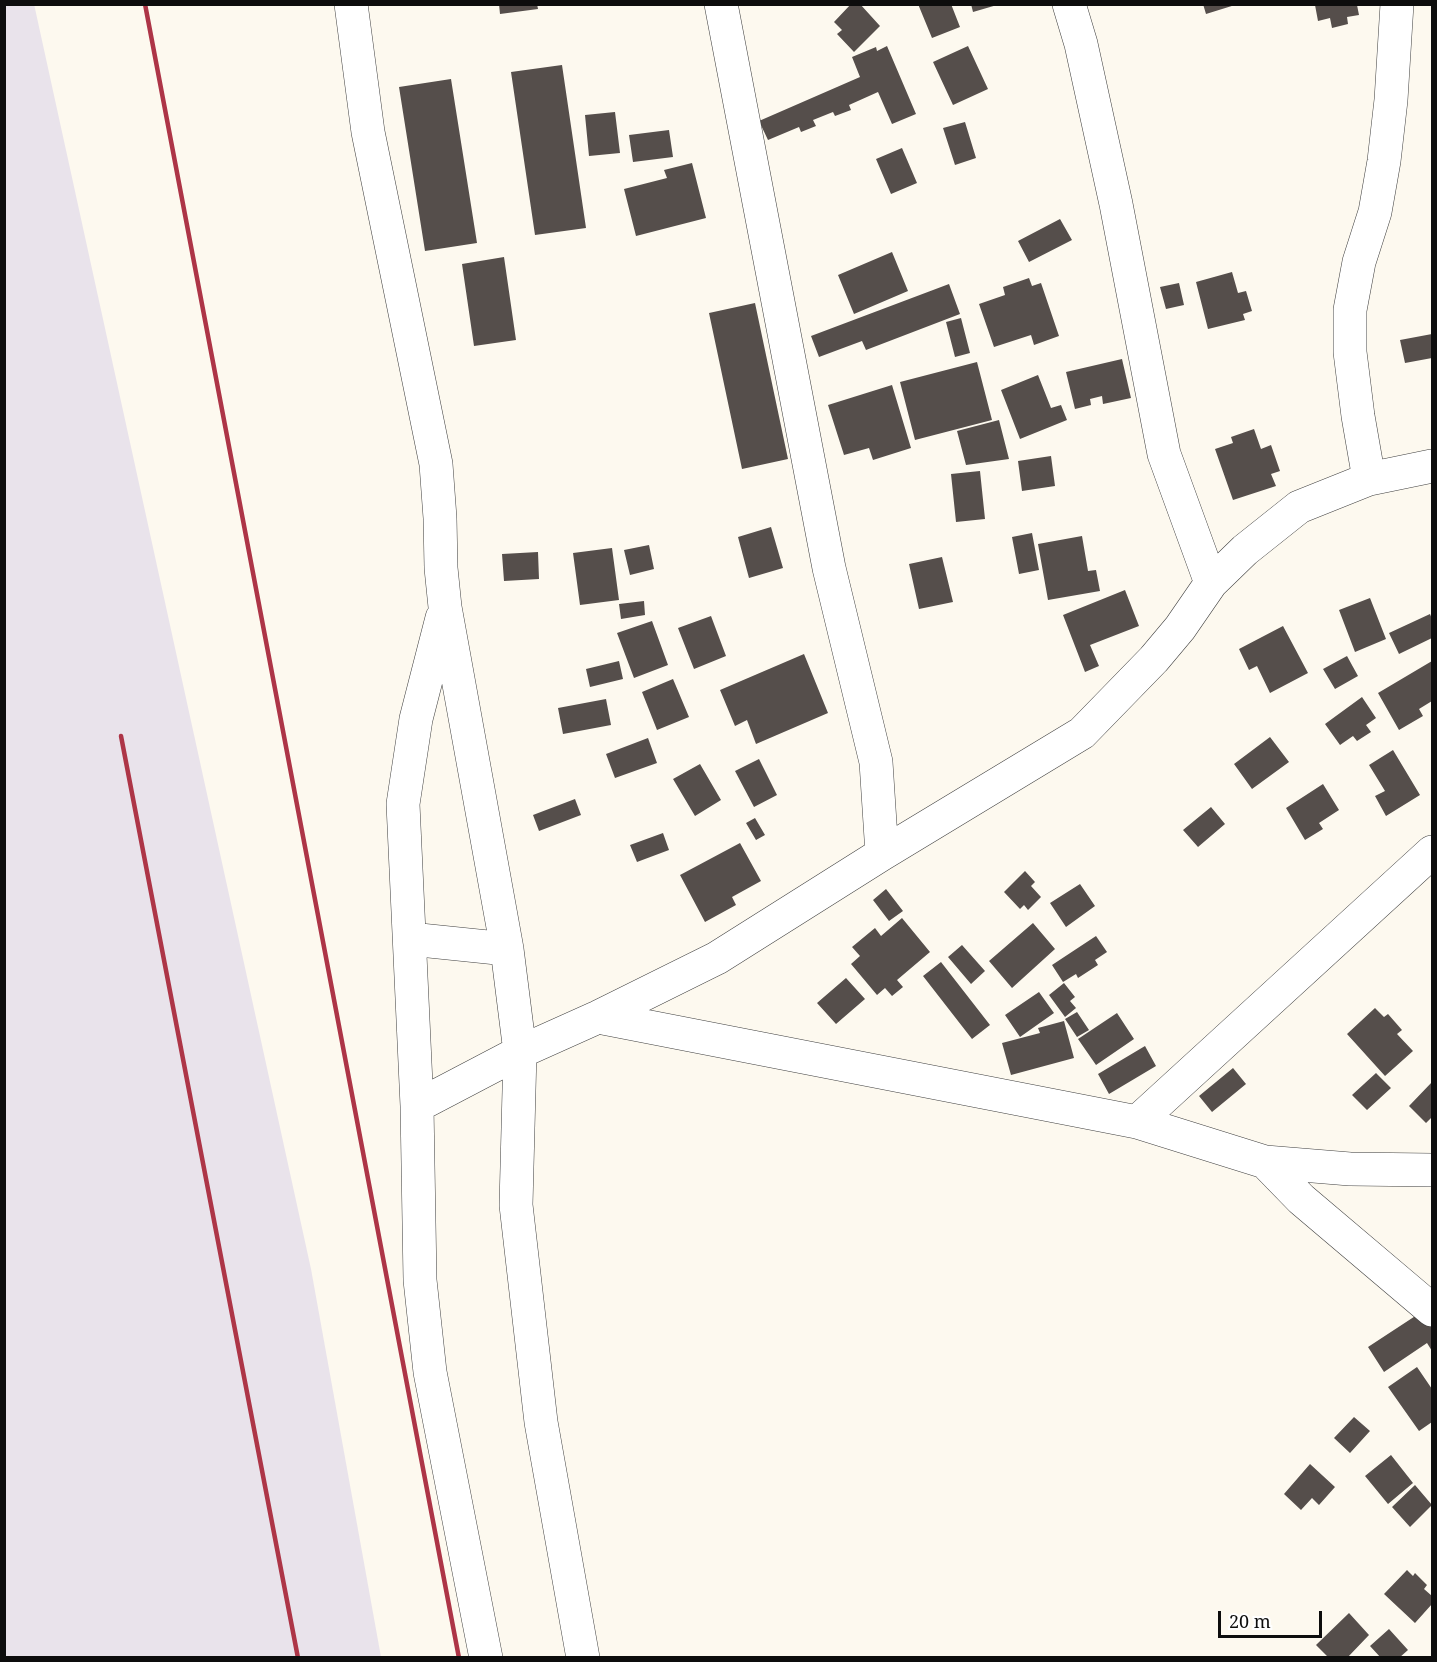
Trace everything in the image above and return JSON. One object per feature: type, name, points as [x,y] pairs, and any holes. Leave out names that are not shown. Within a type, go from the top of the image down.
[{"type":"street","points":[[351,4],[368,132],[436,464],[445,607],[507,949],[520,1053],[516,1205],[541,1422],[583,1658]]},
{"type":"street","points":[[721,4],[829,568],[876,762],[882,854]]},
{"type":"street","points":[[1069,4],[1081,44],[1113,193],[1164,454],[1211,583]]},
{"type":"street","points":[[1369,479],[1358,416],[1352,362],[1350,310],[1359,262],[1375,212],[1384,161],[1391,100],[1397,4]]},
{"type":"street","points":[[417,1106],[717,957],[1082,733],[1154,659],[1180,628],[1211,583],[1245,550],[1299,507],[1369,479],[1432,466]]},
{"type":"street","points":[[445,607],[416,719],[403,804],[417,1106],[420,1280],[430,1372],[486,1658]]},
{"type":"street","points":[[1137,1122],[1432,852]]},
{"type":"street","points":[[410,939],[507,949]]},
{"type":"street","points":[[598,1017],[1137,1122],[1265,1162],[1350,1169],[1432,1170]]},
{"type":"street","points":[[1265,1162],[1301,1199],[1432,1310]]},
{"type":"shaded area","points":[[34,4],[311,1269],[381,1657],[5,1657],[4,5]]},
{"type":"building","points":[[499,4],[537,4],[538,9],[500,14]]},
{"type":"building","points":[[851,4],[860,4],[880,26],[854,52],[837,34],[842,30],[834,22]]},
{"type":"building","points":[[918,4],[951,4],[960,27],[932,38]]},
{"type":"building","points":[[971,4],[997,4],[997,5],[973,12]]},
{"type":"building","points":[[1203,4],[1234,4],[1235,5],[1206,14]]},
{"type":"building","points":[[1315,5],[1357,5],[1359,15],[1347,17],[1348,24],[1332,28],[1330,18],[1318,21]]},
{"type":"building","points":[[887,46],[916,114],[892,124],[878,92],[849,105],[851,110],[835,116],[833,112],[813,120],[816,126],[801,132],[799,127],[768,140],[759,121],[860,77],[852,57],[876,47],[877,51]]},
{"type":"building","points":[[968,46],[988,89],[953,105],[933,62]]},
{"type":"building","points":[[562,65],[586,228],[535,235],[511,72]]},
{"type":"building","points":[[451,79],[477,243],[425,251],[399,87]]},
{"type":"building","points":[[615,112],[620,153],[589,156],[585,115]]},
{"type":"building","points":[[965,122],[976,158],[955,165],[943,128]]},
{"type":"building","points":[[669,130],[673,157],[633,162],[629,135]]},
{"type":"building","points":[[902,148],[917,183],[891,194],[876,159]]},
{"type":"building","points":[[692,163],[706,218],[636,236],[624,189],[667,178],[664,170]]},
{"type":"building","points":[[1060,219],[1072,240],[1029,262],[1018,241]]},
{"type":"building","points":[[892,252],[908,291],[854,314],[838,275]]},
{"type":"building","points":[[504,257],[516,340],[474,346],[462,264]]},
{"type":"building","points":[[1232,272],[1238,293],[1246,291],[1252,311],[1243,314],[1245,320],[1208,329],[1196,282]]},
{"type":"building","points":[[1029,278],[1032,286],[1041,283],[1059,336],[1034,345],[1031,335],[994,347],[979,304],[1005,295],[1003,287]]},
{"type":"building","points":[[1179,283],[1184,305],[1166,309],[1160,287]]},
{"type":"building","points":[[949,284],[960,314],[866,350],[862,341],[819,357],[811,336]]},
{"type":"building","points":[[755,303],[788,459],[742,469],[709,313]]},
{"type":"building","points":[[961,318],[970,353],[955,357],[946,322]]},
{"type":"building","points":[[1432,334],[1432,358],[1405,363],[1400,340]]},
{"type":"building","points":[[1122,359],[1131,398],[1103,404],[1102,396],[1090,399],[1091,405],[1075,409],[1066,372]]},
{"type":"building","points":[[977,362],[992,420],[915,440],[900,382]]},
{"type":"building","points":[[1038,375],[1051,408],[1061,405],[1067,420],[1020,439],[1001,390]]},
{"type":"building","points":[[892,385],[911,448],[873,460],[869,448],[844,455],[828,405]]},
{"type":"building","points":[[999,420],[1009,459],[966,465],[957,431]]},
{"type":"building","points":[[1254,429],[1261,449],[1271,445],[1280,471],[1271,474],[1276,486],[1233,500],[1215,449],[1233,443],[1231,437]]},
{"type":"building","points":[[1051,456],[1055,486],[1022,491],[1018,461]]},
{"type":"building","points":[[980,471],[985,519],[956,522],[951,474]]},
{"type":"building","points":[[771,527],[783,568],[749,578],[738,537]]},
{"type":"building","points":[[1032,533],[1039,570],[1019,574],[1012,537]]},
{"type":"building","points":[[1082,536],[1088,571],[1096,570],[1100,591],[1048,600],[1038,544]]},
{"type":"building","points":[[649,545],[654,569],[630,575],[624,550]]},
{"type":"building","points":[[612,548],[619,600],[580,605],[573,553]]},
{"type":"building","points":[[538,552],[539,579],[504,581],[502,554]]},
{"type":"building","points":[[942,557],[953,602],[919,609],[909,564]]},
{"type":"building","points":[[1125,590],[1139,626],[1090,645],[1099,666],[1085,672],[1063,615]]},
{"type":"building","points":[[1370,598],[1386,639],[1355,652],[1339,610]]},
{"type":"building","points":[[644,601],[645,615],[621,619],[619,604]]},
{"type":"building","points":[[1430,614],[1432,638],[1399,654],[1389,633]]},
{"type":"building","points":[[711,616],[726,656],[694,669],[678,628]]},
{"type":"building","points":[[652,621],[668,665],[634,678],[617,633]]},
{"type":"building","points":[[1283,626],[1308,673],[1270,693],[1257,666],[1249,670],[1239,649]]},
{"type":"building","points":[[804,654],[828,713],[756,744],[747,720],[735,726],[720,690]]},
{"type":"building","points":[[1347,656],[1358,676],[1335,689],[1323,669]]},
{"type":"building","points":[[619,661],[623,679],[590,687],[586,669]]},
{"type":"building","points":[[1432,661],[1432,701],[1419,709],[1423,716],[1399,730],[1378,693]]},
{"type":"building","points":[[673,679],[689,717],[657,730],[642,692]]},
{"type":"building","points":[[1362,697],[1376,718],[1366,725],[1371,732],[1357,741],[1353,736],[1340,745],[1325,724]]},
{"type":"building","points":[[606,699],[611,725],[563,734],[558,708]]},
{"type":"building","points":[[1270,737],[1289,762],[1252,789],[1234,764]]},
{"type":"building","points":[[648,738],[657,763],[615,778],[606,754]]},
{"type":"building","points":[[1393,750],[1420,795],[1386,816],[1375,796],[1385,791],[1369,765]]},
{"type":"building","points":[[759,759],[777,795],[754,807],[735,771]]},
{"type":"building","points":[[700,764],[721,800],[695,816],[673,779]]},
{"type":"building","points":[[1323,784],[1339,810],[1319,823],[1323,829],[1305,840],[1286,808]]},
{"type":"building","points":[[575,799],[581,815],[539,831],[533,815]]},
{"type":"building","points":[[1211,807],[1225,824],[1198,847],[1183,830]]},
{"type":"building","points":[[755,818],[765,835],[756,840],[746,823]]},
{"type":"building","points":[[663,833],[669,850],[637,862],[630,845]]},
{"type":"building","points":[[740,843],[761,881],[732,897],[736,905],[705,922],[680,875]]},
{"type":"building","points":[[1025,871],[1035,882],[1031,886],[1041,897],[1028,910],[1024,905],[1020,909],[1004,892]]},
{"type":"building","points":[[1080,884],[1095,906],[1066,927],[1050,903]]},
{"type":"building","points":[[886,889],[903,911],[889,921],[873,900]]},
{"type":"building","points":[[902,918],[930,952],[897,980],[903,987],[892,996],[885,988],[877,995],[851,964],[860,956],[852,947],[875,928],[881,936]]},
{"type":"building","points":[[1033,923],[1055,949],[1012,988],[989,961]]},
{"type":"building","points":[[1096,936],[1107,952],[1095,960],[1098,965],[1078,978],[1076,974],[1063,982],[1052,965]]},
{"type":"building","points":[[962,945],[985,971],[971,984],[948,957]]},
{"type":"building","points":[[941,962],[990,1025],[972,1039],[923,976]]},
{"type":"building","points":[[846,978],[865,999],[836,1024],[817,1003]]},
{"type":"building","points":[[1064,983],[1075,997],[1070,1001],[1076,1008],[1065,1017],[1049,995]]},
{"type":"building","points":[[1039,992],[1054,1013],[1020,1037],[1005,1015]]},
{"type":"building","points":[[1375,1008],[1384,1017],[1388,1014],[1402,1030],[1397,1034],[1413,1051],[1385,1076],[1347,1034]]},
{"type":"building","points":[[1077,1012],[1089,1030],[1077,1037],[1065,1019]]},
{"type":"building","points":[[1117,1013],[1134,1039],[1096,1065],[1078,1039]]},
{"type":"building","points":[[1064,1021],[1074,1058],[1011,1075],[1002,1043],[1040,1033],[1038,1028]]},
{"type":"building","points":[[1145,1046],[1156,1066],[1109,1094],[1098,1074]]},
{"type":"building","points":[[1233,1068],[1246,1084],[1212,1112],[1199,1096]]},
{"type":"building","points":[[1376,1073],[1391,1088],[1367,1110],[1352,1095]]},
{"type":"building","points":[[1432,1082],[1432,1117],[1426,1123],[1409,1106]]},
{"type":"building","points":[[1426,1309],[1432,1319],[1432,1351],[1427,1343],[1384,1372],[1368,1347]]},
{"type":"building","points":[[1417,1367],[1432,1389],[1432,1422],[1419,1431],[1388,1387]]},
{"type":"building","points":[[1354,1417],[1370,1431],[1350,1453],[1334,1438]]},
{"type":"building","points":[[1391,1455],[1413,1483],[1388,1504],[1365,1476]]},
{"type":"building","points":[[1310,1464],[1335,1487],[1319,1505],[1312,1498],[1301,1510],[1284,1494]]},
{"type":"building","points":[[1415,1485],[1432,1505],[1410,1527],[1392,1507]]},
{"type":"building","points":[[1407,1570],[1413,1576],[1415,1573],[1427,1585],[1424,1589],[1432,1596],[1432,1604],[1415,1623],[1384,1594]]},
{"type":"building","points":[[1349,1613],[1369,1635],[1347,1658],[1329,1658],[1316,1645]]},
{"type":"building","points":[[1389,1629],[1408,1650],[1399,1658],[1381,1658],[1370,1646]]},
{"type":"railway","points":[[145,4],[459,1658]]},
{"type":"railway","points":[[121,736],[298,1658]]}]
